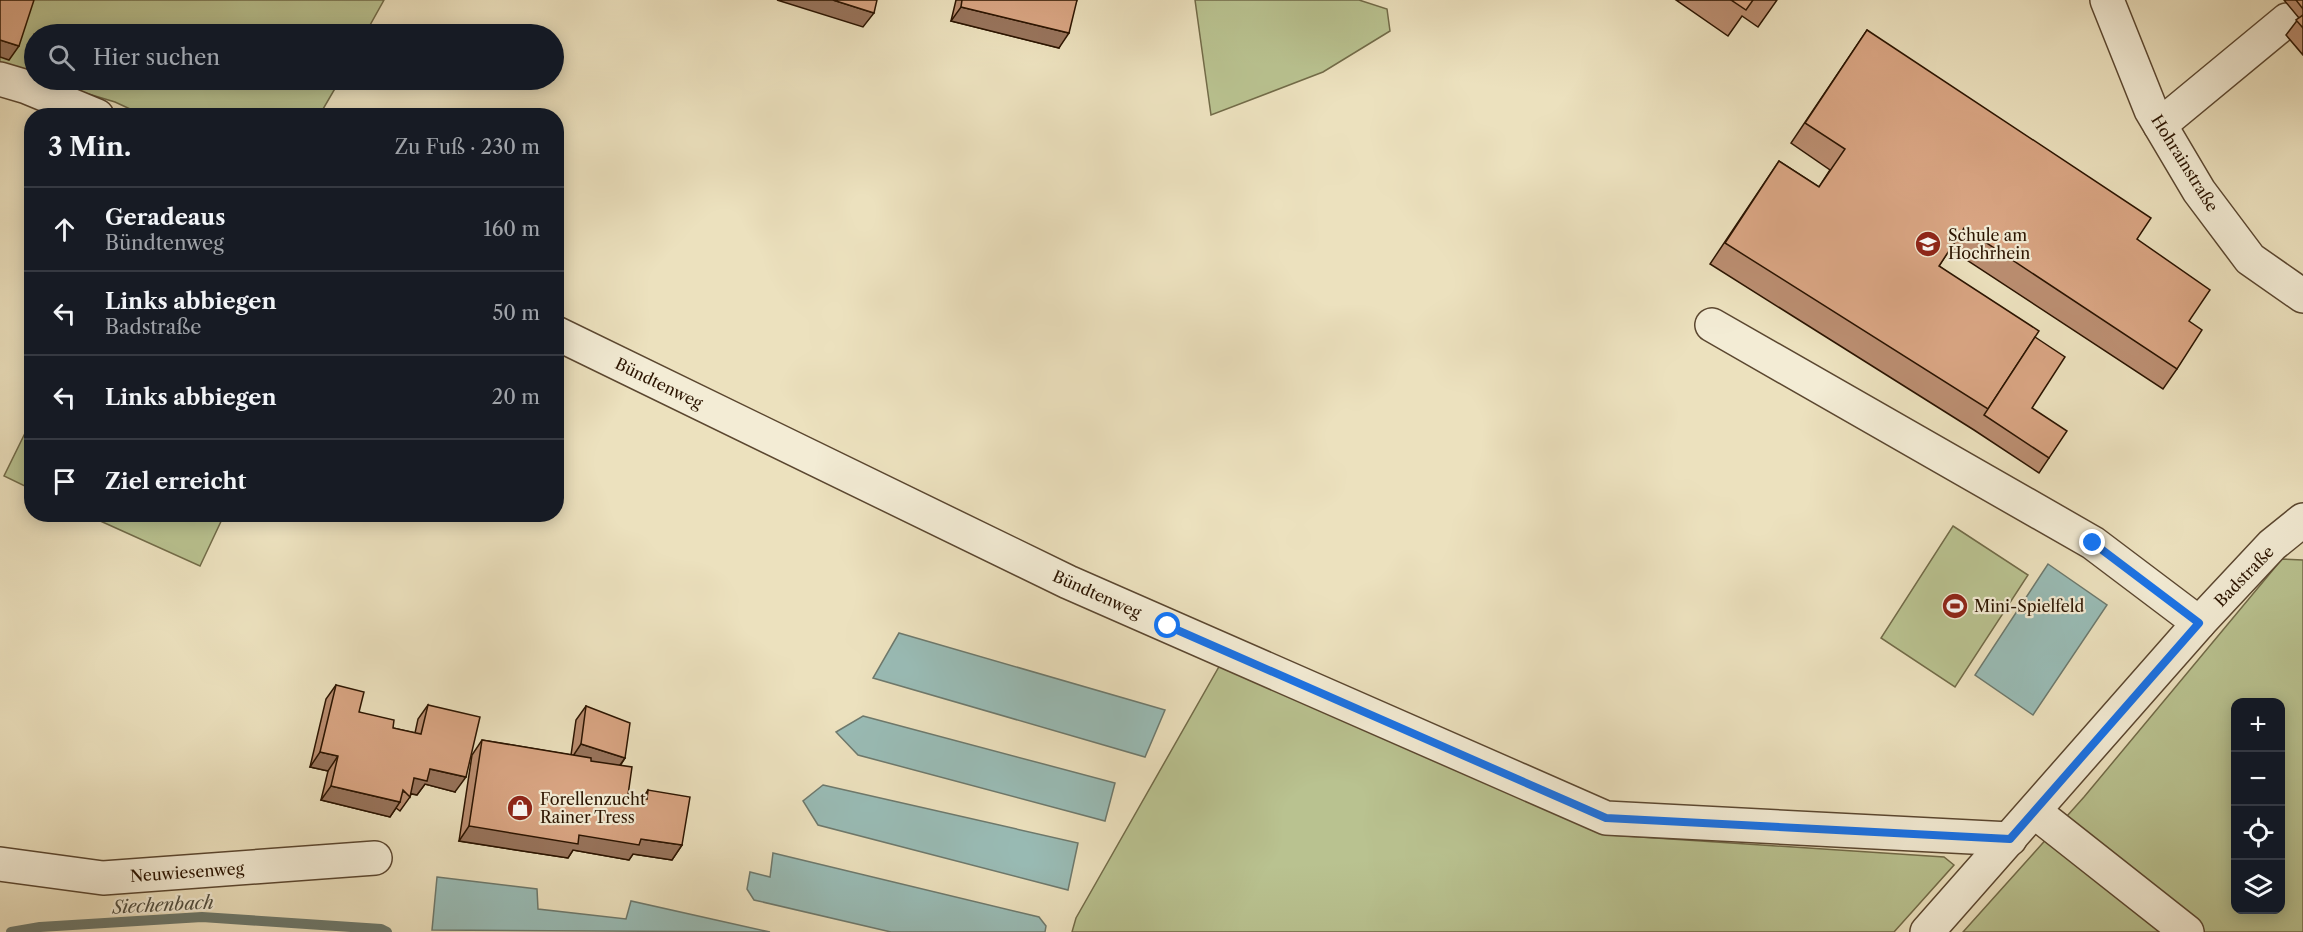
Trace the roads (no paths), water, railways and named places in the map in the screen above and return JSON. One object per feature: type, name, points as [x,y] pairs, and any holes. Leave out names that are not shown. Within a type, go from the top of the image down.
[{"type":"street","name":"Hohrainstraße","points":[[2119,6],[2156,117],[2199,190],[2250,260],[2303,296]]},
{"type":"street","points":[[2156,117],[2282,13]]},
{"type":"street","points":[[0,79],[24,86]]},
{"type":"street","points":[[34,90],[78,108]]},
{"type":"street","points":[[1712,325],[2093,543],[2199,623]]},
{"type":"street","name":"Bündtenweg","points":[[564,337],[1068,582],[1606,818],[2010,839]]},
{"type":"street","name":"Badstraße","points":[[1928,932],[2199,623],[2272,545],[2303,520]]},
{"type":"street","points":[[2035,812],[2187,932]]},
{"type":"street","name":"Neuwiesenweg","points":[[0,864],[103,878],[375,858]]},
{"type":"water","points":[[2048,564],[2107,605],[2033,715],[1975,675]]},
{"type":"water","points":[[899,633],[1165,710],[1145,757],[873,678]]},
{"type":"water","points":[[863,716],[1115,783],[1105,821],[858,755],[836,732]]},
{"type":"water","points":[[823,785],[1078,843],[1068,890],[818,825],[803,801]]},
{"type":"water","points":[[773,853],[1039,917],[1046,926],[1045,932],[891,932],[754,900],[747,889],[750,872],[770,877]]},
{"type":"water","points":[[437,877],[537,889],[538,909],[626,919],[631,901],[770,932],[432,930]]},
{"type":"waterway","name":"Siechenbach","points":[[11,932],[40,927],[202,917],[381,929],[387,932]]},
{"type":"place","name":"Schule am Hochrhein","points":[[1928,244]]},
{"type":"place","name":"Mini-Spielfeld","points":[[1955,606]]},
{"type":"place","name":"Forellenzucht Rainer Tress","points":[[520,808]]}]
